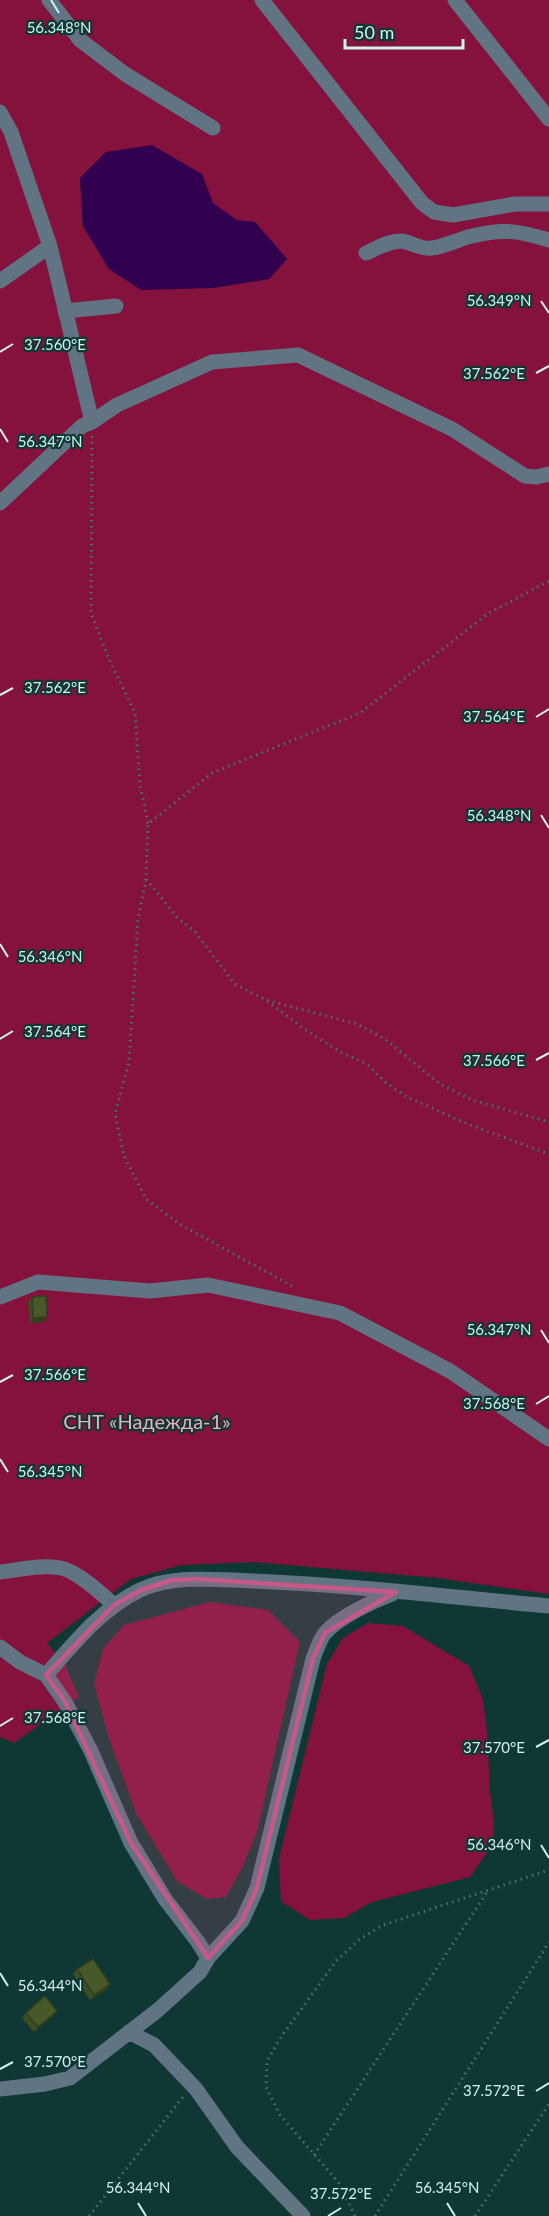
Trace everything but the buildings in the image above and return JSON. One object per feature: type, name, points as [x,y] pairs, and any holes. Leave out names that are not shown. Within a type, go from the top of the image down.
[{"type":"street","points":[[49,0],[80,40],[125,74],[213,128]]},
{"type":"street","points":[[262,0],[422,203],[434,212],[453,215],[515,204],[549,204]]},
{"type":"street","points":[[455,0],[549,119]]},
{"type":"street","points":[[0,112],[11,132],[50,246],[92,422]]},
{"type":"street","points":[[366,253],[388,243],[403,241],[422,248],[434,248],[497,231],[518,231],[549,240]]},
{"type":"street","points":[[0,281],[50,246]]},
{"type":"street","points":[[65,311],[116,306]]},
{"type":"street","points":[[0,503],[82,426],[117,405],[212,362],[298,355],[452,429],[525,476],[536,477],[549,474]]},
{"type":"street","points":[[0,1297],[38,1281],[150,1291],[208,1285],[340,1313],[450,1371],[549,1440]]},
{"type":"street","points":[[0,1572],[64,1568],[98,1590],[114,1605]]},
{"type":"street","points":[[46,1675],[80,1636],[114,1605],[141,1590],[172,1580],[310,1583],[549,1606]]},
{"type":"street","points":[[0,2089],[45,2084],[70,2078],[159,2010],[200,1972],[208,1958],[242,1921],[257,1888],[313,1659],[325,1633],[352,1613],[375,1600],[396,1592]]},
{"type":"street","points":[[0,1647],[20,1662],[46,1675],[65,1702],[90,1749],[131,1843],[165,1899],[208,1958]]},
{"type":"street","points":[[129,2032],[154,2045],[196,2089],[237,2147],[303,2216]]},
{"type":"path","points":[[92,422],[91,613],[108,657],[135,713],[140,784],[148,824],[146,879],[138,919],[129,1062],[115,1114],[124,1156],[146,1199],[181,1225],[299,1289]]},
{"type":"path","points":[[148,824],[212,773],[360,713],[489,613],[549,581]]},
{"type":"path","points":[[146,879],[177,916],[195,932],[235,984],[266,1000],[340,1052],[367,1064],[386,1083],[407,1098],[470,1125],[549,1154]]},
{"type":"path","points":[[266,1000],[357,1024],[385,1039],[440,1084],[472,1100],[549,1122]]},
{"type":"path","points":[[355,2216],[339,2183],[280,2115],[266,2087],[267,2061],[281,2037],[337,1960],[360,1939],[383,1925],[549,1870]]},
{"type":"path","points":[[314,2155],[488,1891]]},
{"type":"path","points":[[375,2216],[549,1942]]},
{"type":"path","points":[[89,2216],[181,2098],[196,2089]]},
{"type":"path","points":[[475,2216],[549,2104]]},
{"type":"highlighted area","points":[[197,1579],[396,1592],[325,1633],[313,1659],[257,1888],[242,1921],[208,1958],[131,1843],[65,1702],[46,1675],[114,1605],[141,1590],[172,1580]]},
{"type":"green space","name":"СНТ «Надежда-1»","points":[[0,0],[549,0],[549,1594],[438,1578],[254,1562],[181,1565],[131,1579],[47,1643],[65,1665],[79,1697],[14,1743],[0,1737]],"holes":[[[202,174],[213,203],[237,221],[255,222],[287,259],[269,279],[213,288],[109,269],[83,226],[80,179]]]},
{"type":"green space","points":[[210,1602],[268,1610],[300,1642],[257,1832],[243,1866],[226,1897],[207,1899],[177,1881],[136,1813],[108,1735],[94,1684],[103,1649],[124,1625]]},
{"type":"green space","points":[[368,1623],[403,1626],[469,1666],[483,1699],[494,1823],[493,1844],[470,1877],[372,1902],[344,1918],[310,1920],[281,1901],[279,1859],[327,1664],[343,1638]]},
{"type":"shaded area","points":[[152,145],[202,174],[213,203],[237,220],[255,222],[287,259],[269,279],[213,288],[141,290],[109,269],[83,226],[80,178],[106,152]]}]
